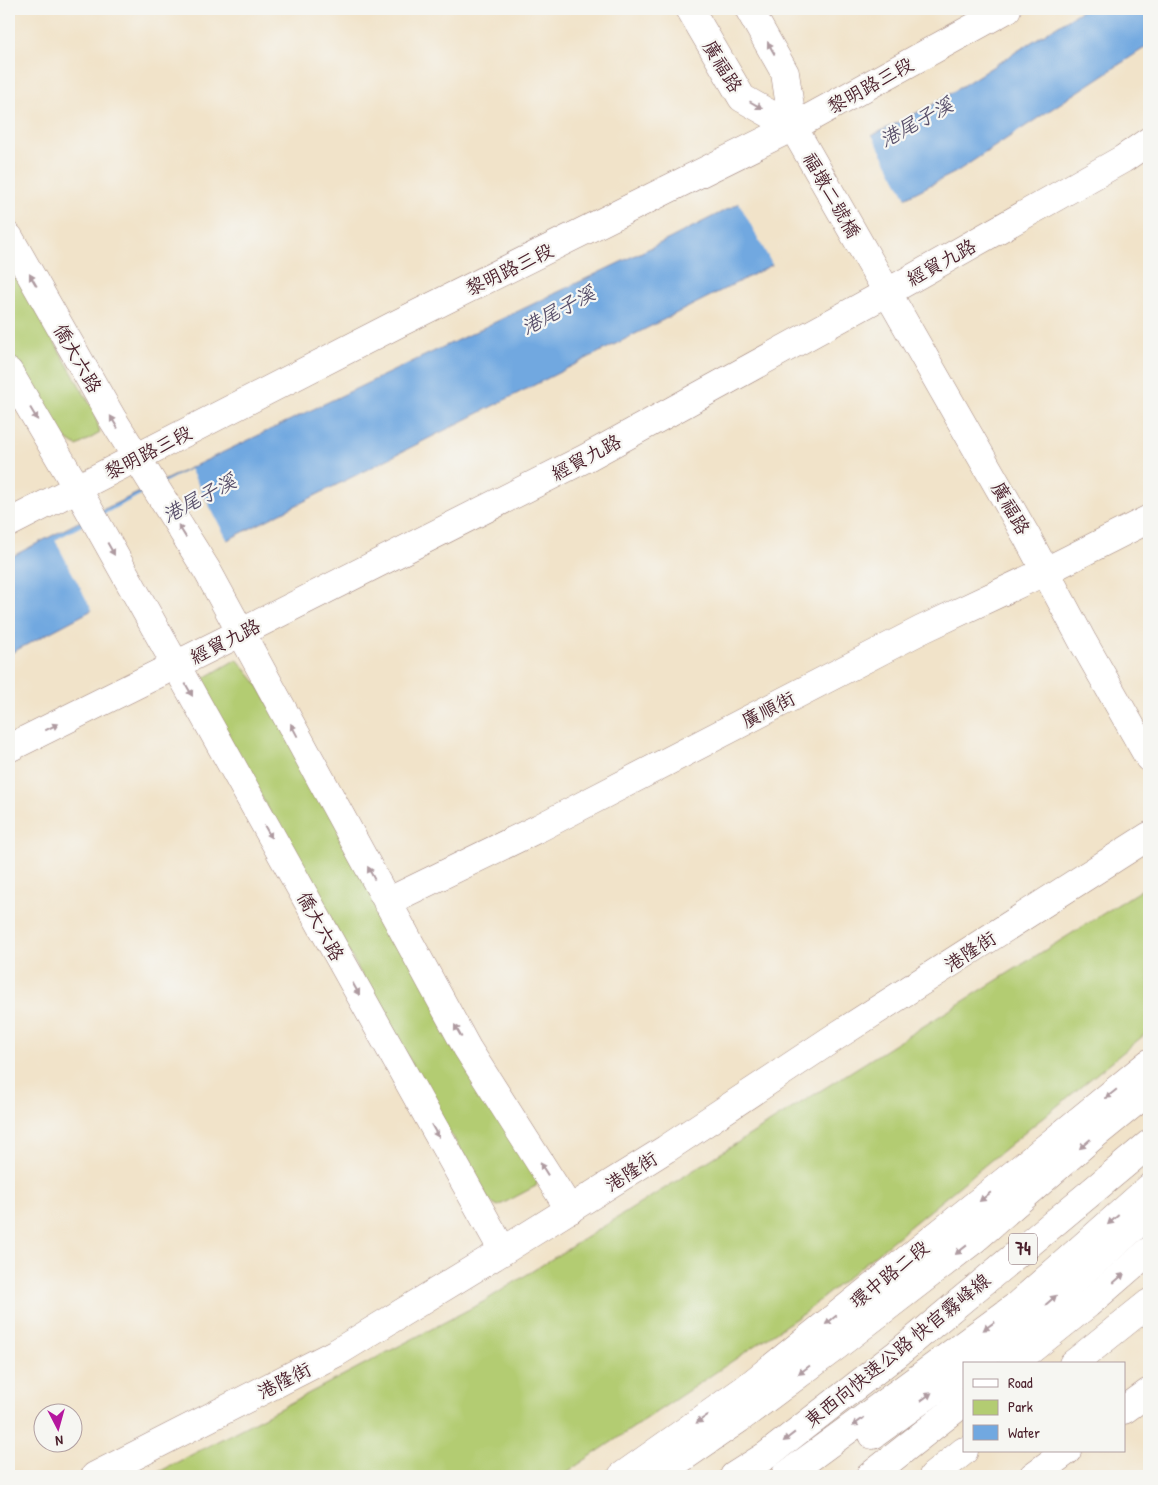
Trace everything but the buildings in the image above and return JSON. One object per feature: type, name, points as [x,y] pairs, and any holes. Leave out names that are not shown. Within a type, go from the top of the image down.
[{"type":"main road","name":"廣福路","points":[[690,9],[742,98],[794,128]]},
{"type":"main road","points":[[749,9],[785,73],[794,128]]},
{"type":"main road","name":"黎明路三段","points":[[9,523],[82,497],[142,468],[399,323],[794,128],[1006,9]]},
{"type":"main road","name":"福墩二號橋","points":[[794,128],[870,260]]},
{"type":"main road","name":"經貿九路","points":[[9,748],[586,458],[888,292],[1123,159],[1149,141]]},
{"type":"main road","name":"僑大六路","points":[[9,238],[142,468],[208,572],[242,632]]},
{"type":"main road","name":"廣福路","points":[[870,260],[1046,571],[1083,642],[1149,758]]},
{"type":"main road","points":[[9,372],[82,497]]},
{"type":"main road","name":"僑大六路","points":[[82,497],[503,1251]]},
{"type":"main road","name":"廣順街","points":[[387,902],[539,828],[921,630],[1046,571],[1149,519]]},
{"type":"main road","points":[[242,632],[467,1048],[570,1210]]},
{"type":"main road","name":"港隆街","points":[[94,1476],[336,1353],[666,1149],[835,1037],[1149,836]]},
{"type":"main road","name":"環中路二段","points":[[622,1476],[745,1389],[1022,1168],[1149,1063]]},
{"type":"main road","points":[[656,1476],[739,1419],[975,1239],[1090,1139],[1149,1091]]},
{"type":"main road","name":"東西向快速公路 快官霧峰線","points":[[734,1476],[767,1455],[897,1354],[1149,1144]]},
{"type":"main road","points":[[785,1476],[1015,1307],[1149,1188]]},
{"type":"main road","points":[[975,1362],[1007,1339],[1149,1214]]},
{"type":"main road","points":[[1016,1362],[1088,1304],[1149,1251]]},
{"type":"main road","points":[[1075,1362],[1149,1303]]},
{"type":"main road","points":[[815,1476],[963,1370]]},
{"type":"main road","points":[[1126,1409],[1149,1392]]},
{"type":"main road","points":[[870,1476],[963,1403]]},
{"type":"main road","points":[[933,1476],[963,1452]]},
{"type":"green space","points":[[9,263],[94,411],[100,433],[77,446],[58,434],[9,351]]},
{"type":"green space","points":[[237,659],[258,685],[539,1176],[536,1186],[498,1206],[489,1201],[212,709],[201,680]]},
{"type":"green space","points":[[1149,885],[1149,1031],[804,1313],[561,1476],[151,1476],[483,1302]]},
{"type":"water","name":"港尾子溪","points":[[1084,9],[1149,9],[1149,45],[956,172],[166,571],[9,654],[9,558],[96,513],[669,239],[932,105]]},
{"type":"pier","points":[[871,133],[907,200],[774,268],[738,201]]},
{"type":"pier","points":[[190,469],[229,543],[93,612],[55,540]]}]
